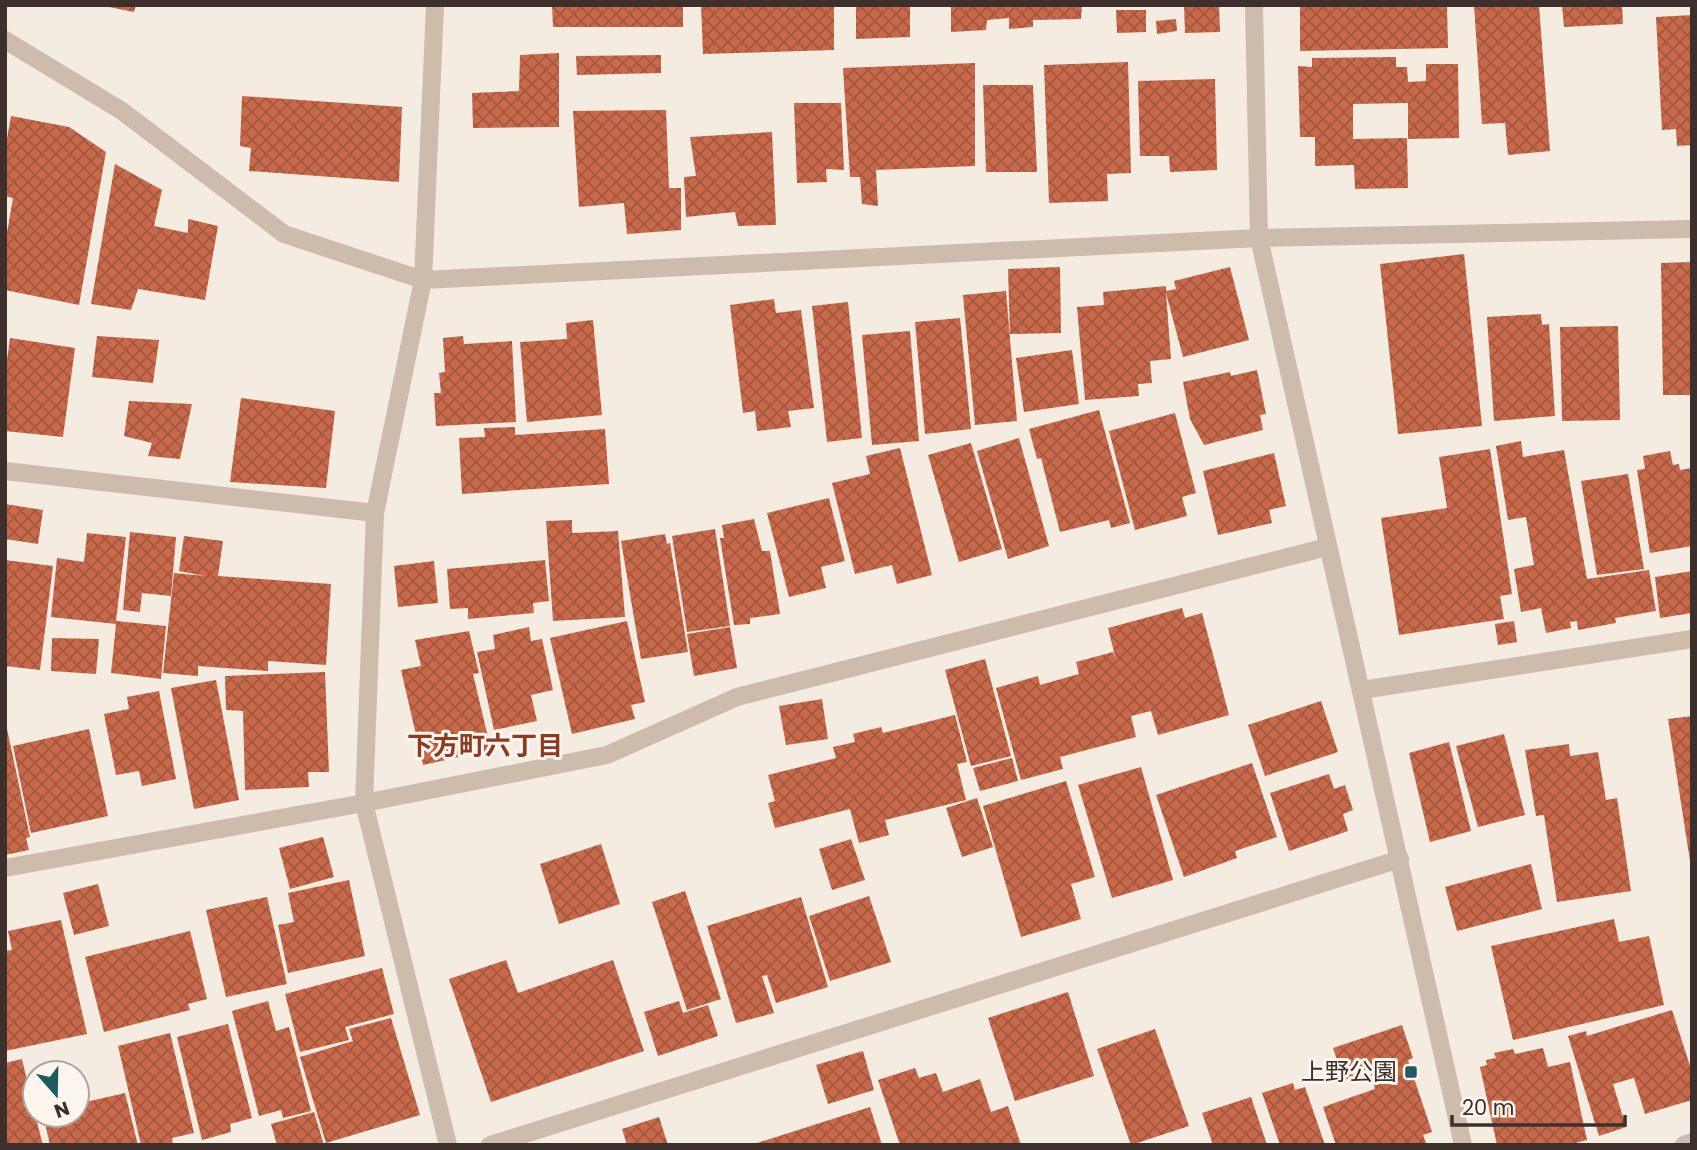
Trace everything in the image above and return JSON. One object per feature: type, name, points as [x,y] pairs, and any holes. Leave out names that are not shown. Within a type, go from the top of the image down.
[{"type":"street","points":[[435,5],[423,280],[375,513],[364,803],[449,1145]]},
{"type":"street","points":[[1254,5],[1259,238],[1463,1145]]},
{"type":"street","points":[[5,40],[122,111],[284,234],[423,280],[1259,238],[1692,229]]},
{"type":"street","points":[[5,471],[375,513]]},
{"type":"street","points":[[5,868],[364,803],[607,755],[737,697],[1327,547]]},
{"type":"street","points":[[1362,690],[1692,639]]},
{"type":"street","points":[[490,1145],[1399,859]]},
{"type":"street","points":[[1684,1145],[1692,1142]]},
{"type":"building","points":[[99,5],[136,5],[134,12]]},
{"type":"building","points":[[552,5],[683,5],[683,27],[553,27]]},
{"type":"building","points":[[701,5],[834,5],[834,50],[703,54]]},
{"type":"building","points":[[856,5],[910,5],[910,37],[856,39]]},
{"type":"building","points":[[951,5],[1082,5],[1081,19],[1033,20],[1033,27],[1009,29],[1009,18],[987,20],[986,30],[951,32]]},
{"type":"building","points":[[1184,5],[1219,5],[1220,32],[1185,33]]},
{"type":"building","points":[[1300,5],[1447,5],[1448,48],[1300,51]]},
{"type":"building","points":[[1474,5],[1539,5],[1550,151],[1508,155],[1505,123],[1482,124]]},
{"type":"building","points":[[1562,5],[1622,5],[1623,24],[1564,27]]},
{"type":"building","points":[[1116,10],[1146,10],[1146,32],[1117,33]]},
{"type":"building","points":[[1692,15],[1692,145],[1677,146],[1676,129],[1662,130],[1656,17]]},
{"type":"building","points":[[1176,19],[1177,31],[1157,34],[1156,21]]},
{"type":"building","points":[[559,53],[559,127],[473,128],[472,93],[519,91],[520,55]]},
{"type":"building","points":[[661,55],[661,73],[577,75],[576,56]]},
{"type":"building","points":[[1396,57],[1396,67],[1407,67],[1408,82],[1426,81],[1426,64],[1458,64],[1459,138],[1408,139],[1408,103],[1353,104],[1353,139],[1407,138],[1408,188],[1355,189],[1354,165],[1315,166],[1315,137],[1300,137],[1298,66],[1312,67],[1312,58]]},
{"type":"building","points":[[1128,62],[1131,173],[1107,174],[1108,201],[1049,203],[1044,65]]},
{"type":"building","points":[[975,63],[975,166],[876,170],[878,206],[862,204],[860,177],[850,177],[843,68]]},
{"type":"building","points":[[1215,79],[1217,170],[1170,172],[1169,156],[1140,156],[1138,81]]},
{"type":"building","points":[[983,85],[1033,85],[1037,172],[986,172]]},
{"type":"building","points":[[242,96],[402,107],[399,182],[249,171],[251,148],[240,146]]},
{"type":"building","points":[[794,103],[841,103],[844,170],[826,169],[827,182],[797,183]]},
{"type":"building","points":[[666,110],[669,188],[681,188],[681,230],[627,234],[624,203],[579,207],[573,111]]},
{"type":"building","points":[[11,116],[69,127],[106,152],[79,305],[5,290],[5,244],[13,198],[5,196],[5,150]]},
{"type":"building","points":[[772,132],[776,225],[738,226],[735,212],[686,217],[684,177],[696,176],[690,137]]},
{"type":"building","points":[[115,164],[162,190],[154,226],[188,233],[188,219],[218,226],[205,300],[138,289],[131,310],[91,304]]},
{"type":"building","points":[[1464,254],[1482,426],[1398,434],[1380,264]]},
{"type":"building","points":[[1692,262],[1692,395],[1663,395],[1661,263]]},
{"type":"building","points":[[1060,267],[1061,333],[1010,334],[1008,269]]},
{"type":"building","points":[[1230,267],[1249,340],[1183,357],[1166,293],[1171,359],[1150,361],[1152,383],[1138,384],[1139,396],[1085,400],[1077,307],[1104,305],[1103,292],[1166,286],[1166,291],[1176,289],[1174,281]]},
{"type":"building","points":[[1006,291],[1017,421],[975,425],[963,295]]},
{"type":"building","points":[[774,299],[776,313],[801,310],[814,408],[788,411],[791,427],[757,431],[755,411],[743,413],[730,305]]},
{"type":"building","points":[[848,302],[862,438],[827,442],[812,306]]},
{"type":"building","points":[[1541,314],[1542,325],[1549,324],[1555,416],[1494,421],[1487,317]]},
{"type":"building","points":[[960,318],[971,429],[925,434],[915,322]]},
{"type":"building","points":[[593,320],[602,415],[527,422],[520,342],[567,339],[566,323]]},
{"type":"building","points":[[1618,326],[1620,420],[1562,421],[1560,327]]},
{"type":"building","points":[[910,331],[919,441],[872,445],[862,335]]},
{"type":"building","points":[[97,336],[159,340],[153,383],[92,377]]},
{"type":"building","points":[[463,336],[464,344],[512,341],[516,422],[436,426],[434,393],[441,393],[439,373],[445,372],[443,338]]},
{"type":"building","points":[[10,338],[75,348],[63,437],[5,431],[5,375]]},
{"type":"building","points":[[1072,350],[1079,404],[1024,412],[1016,358]]},
{"type":"building","points":[[1257,370],[1266,414],[1260,415],[1263,430],[1204,445],[1190,419],[1183,382],[1230,372],[1231,376]]},
{"type":"building","points":[[241,398],[335,411],[326,488],[230,482]]},
{"type":"building","points":[[129,401],[192,404],[180,459],[148,456],[152,443],[124,436]]},
{"type":"building","points":[[1099,410],[1130,523],[1111,528],[1109,520],[1060,532],[1041,458],[1037,459],[1029,429]]},
{"type":"building","points":[[1175,413],[1196,493],[1182,497],[1187,516],[1135,530],[1109,431]]},
{"type":"building","points":[[515,427],[515,435],[605,429],[609,484],[462,494],[459,438],[485,437],[484,428]]},
{"type":"building","points":[[1019,438],[1049,546],[1008,559],[977,451]]},
{"type":"building","points":[[1521,441],[1523,457],[1564,450],[1587,579],[1649,570],[1656,611],[1615,618],[1616,623],[1578,630],[1577,621],[1570,622],[1571,628],[1546,633],[1541,608],[1521,612],[1514,569],[1534,565],[1526,517],[1508,520],[1496,446]]},
{"type":"building","points":[[971,443],[1002,549],[959,562],[928,455]]},
{"type":"building","points":[[900,448],[932,575],[897,584],[892,565],[855,574],[832,483],[870,474],[866,456]]},
{"type":"building","points":[[1490,449],[1512,594],[1500,596],[1504,619],[1399,635],[1381,518],[1447,508],[1439,457]]},
{"type":"building","points":[[1670,451],[1673,465],[1679,464],[1680,470],[1692,468],[1692,546],[1650,553],[1637,470],[1645,469],[1643,456]]},
{"type":"building","points":[[1274,453],[1286,506],[1269,510],[1272,523],[1218,535],[1203,471]]},
{"type":"building","points":[[1628,474],[1644,569],[1597,575],[1581,481]]},
{"type":"building","points":[[829,498],[845,561],[821,567],[826,588],[789,597],[767,513]]},
{"type":"building","points":[[5,504],[43,510],[38,544],[5,539]]},
{"type":"building","points":[[754,519],[762,551],[770,551],[780,614],[750,618],[750,624],[734,625],[720,538],[724,538],[722,525]]},
{"type":"building","points":[[572,520],[572,533],[618,531],[625,617],[553,621],[546,521]]},
{"type":"building","points":[[715,529],[730,626],[687,632],[672,536]]},
{"type":"building","points":[[130,532],[176,537],[171,596],[142,593],[140,612],[123,610]]},
{"type":"building","points":[[87,533],[126,537],[116,621],[166,626],[161,679],[111,673],[116,624],[51,617],[57,558],[84,562]]},
{"type":"building","points":[[665,534],[667,544],[670,543],[688,652],[641,659],[621,541]]},
{"type":"building","points":[[184,536],[223,541],[218,576],[331,584],[326,665],[268,661],[268,671],[198,666],[198,676],[163,673],[174,573],[205,576],[179,571]]},
{"type":"building","points":[[5,560],[53,566],[40,670],[5,666]]},
{"type":"building","points":[[545,560],[549,601],[533,603],[534,613],[468,619],[468,608],[450,609],[447,569]]},
{"type":"building","points":[[434,561],[438,603],[398,607],[394,566]]},
{"type":"building","points":[[1692,571],[1692,613],[1660,618],[1655,577]]},
{"type":"building","points":[[1182,608],[1185,618],[1202,613],[1229,715],[1158,735],[1151,711],[1131,716],[1136,737],[1060,757],[1063,769],[1021,780],[996,688],[1038,676],[1040,685],[1079,674],[1076,662],[1113,652],[1116,660],[1108,628]]},
{"type":"building","points":[[627,621],[645,702],[631,705],[635,719],[572,734],[550,638]]},
{"type":"building","points":[[1514,621],[1517,642],[1498,645],[1495,624]]},
{"type":"building","points":[[529,627],[531,641],[542,639],[553,690],[531,695],[537,721],[494,730],[477,652],[495,649],[493,635]]},
{"type":"building","points":[[730,627],[737,668],[694,676],[687,634]]},
{"type":"building","points":[[469,631],[479,673],[473,674],[491,750],[423,765],[401,670],[421,666],[415,640]]},
{"type":"building","points":[[52,638],[99,639],[96,674],[51,671]]},
{"type":"building","points":[[985,659],[1011,756],[971,766],[945,670]]},
{"type":"building","points":[[325,672],[329,772],[308,772],[309,787],[245,790],[243,711],[226,710],[225,676]]},
{"type":"building","points":[[216,680],[239,800],[194,809],[171,688]]},
{"type":"building","points":[[159,691],[176,779],[142,786],[139,771],[116,775],[104,714],[129,709],[127,697]]},
{"type":"building","points":[[822,699],[828,739],[786,745],[779,706]]},
{"type":"building","points":[[1321,701],[1338,752],[1265,776],[1248,725]]},
{"type":"building","points":[[955,715],[967,762],[957,764],[966,800],[885,820],[889,835],[859,843],[850,809],[775,828],[768,803],[775,801],[768,775],[836,758],[833,747],[855,742],[853,734],[881,727],[883,733]]},
{"type":"building","points":[[1692,716],[1692,861],[1690,861],[1668,719]]},
{"type":"building","points":[[6,724],[30,837],[26,838],[29,850],[5,855]]},
{"type":"building","points":[[89,729],[108,816],[31,833],[13,746]]},
{"type":"building","points":[[1504,734],[1525,815],[1478,827],[1456,746]]},
{"type":"building","points":[[1449,742],[1471,831],[1430,842],[1409,753]]},
{"type":"building","points":[[1569,744],[1570,756],[1598,752],[1606,800],[1617,798],[1631,891],[1557,902],[1544,815],[1536,816],[1525,750]]},
{"type":"building","points":[[1012,758],[1018,781],[980,791],[973,768]]},
{"type":"building","points":[[1252,763],[1277,837],[1235,851],[1237,858],[1184,877],[1156,795]]},
{"type":"building","points":[[1141,767],[1173,880],[1112,898],[1078,785]]},
{"type":"building","points":[[1329,774],[1334,789],[1345,785],[1353,810],[1343,814],[1348,831],[1289,851],[1270,793]]},
{"type":"building","points":[[1066,781],[1095,877],[1071,884],[1081,919],[1021,937],[983,806]]},
{"type":"building","points":[[977,798],[993,847],[962,857],[946,808]]},
{"type":"building","points":[[323,837],[334,877],[290,889],[279,848]]},
{"type":"building","points":[[851,839],[865,880],[832,890],[819,849]]},
{"type":"building","points":[[601,844],[620,904],[559,924],[540,864]]},
{"type":"building","points":[[1531,864],[1542,909],[1457,931],[1445,887]]},
{"type":"building","points":[[349,880],[365,956],[288,973],[278,925],[294,922],[288,893]]},
{"type":"building","points":[[98,884],[109,926],[74,935],[63,893]]},
{"type":"building","points":[[685,891],[721,999],[687,1010],[652,902]]},
{"type":"building","points":[[869,896],[891,962],[830,981],[809,916]]},
{"type":"building","points":[[267,897],[287,984],[226,997],[206,910]]},
{"type":"building","points":[[801,897],[828,987],[776,1003],[767,975],[762,976],[774,1013],[736,1023],[707,926]]},
{"type":"building","points":[[1614,919],[1619,942],[1649,936],[1664,1005],[1513,1040],[1491,946]]},
{"type":"building","points":[[61,920],[87,1034],[5,1051],[5,951],[12,950],[8,931]]},
{"type":"building","points":[[190,931],[207,999],[188,1004],[190,1010],[104,1032],[85,957]]},
{"type":"building","points":[[506,960],[518,993],[613,960],[644,1051],[491,1102],[449,979]]},
{"type":"building","points":[[382,968],[394,1014],[345,1027],[349,1040],[300,1052],[285,994]]},
{"type":"building","points":[[1068,992],[1094,1076],[1015,1101],[988,1018]]},
{"type":"building","points":[[268,1001],[276,1031],[289,1027],[311,1111],[283,1118],[281,1110],[259,1116],[232,1011]]},
{"type":"building","points":[[679,1001],[683,1013],[708,1005],[718,1036],[658,1056],[644,1012]]},
{"type":"building","points":[[1672,1010],[1692,1072],[1692,1100],[1645,1114],[1634,1078],[1613,1084],[1626,1127],[1599,1136],[1568,1036],[1586,1031],[1587,1036]]},
{"type":"building","points":[[391,1018],[420,1115],[326,1143],[300,1057],[353,1041],[349,1029]]},
{"type":"building","points":[[228,1024],[252,1118],[230,1124],[231,1132],[202,1140],[177,1037]]},
{"type":"building","points":[[1402,1025],[1413,1058],[1408,1060],[1432,1132],[1423,1135],[1427,1145],[1336,1145],[1323,1107],[1375,1089],[1370,1072],[1344,1080],[1333,1048]]},
{"type":"building","points":[[1155,1029],[1189,1126],[1131,1145],[1097,1049]]},
{"type":"building","points":[[170,1033],[194,1133],[172,1138],[173,1145],[141,1145],[118,1046]]},
{"type":"building","points":[[1543,1048],[1548,1067],[1570,1062],[1587,1140],[1568,1145],[1497,1145],[1480,1067],[1487,1065],[1486,1060],[1496,1058],[1494,1053],[1513,1049],[1515,1054]]},
{"type":"building","points":[[863,1051],[874,1090],[828,1104],[816,1065]]},
{"type":"building","points":[[21,1059],[21,1129],[39,1129],[43,1145],[5,1145],[5,1063]]},
{"type":"building","points":[[915,1068],[919,1078],[936,1073],[943,1092],[980,1079],[991,1112],[1008,1106],[1021,1145],[900,1145],[878,1080]]},
{"type":"building","points":[[1293,1083],[1295,1090],[1305,1087],[1325,1145],[1280,1145],[1262,1093]]},
{"type":"building","points":[[125,1093],[138,1145],[50,1145],[46,1129],[91,1129],[91,1101]]},
{"type":"building","points":[[1251,1097],[1267,1145],[1213,1145],[1202,1113]]},
{"type":"building","points":[[870,1107],[882,1145],[754,1145],[754,1144]]},
{"type":"building","points":[[314,1112],[324,1145],[277,1145],[271,1124]]},
{"type":"building","points":[[659,1117],[668,1145],[627,1145],[622,1129]]},
{"type":"place","name":"上野公園","points":[[1411,1072]]},
{"type":"district","name":"下方町六丁目","points":[[485,746]]}]
